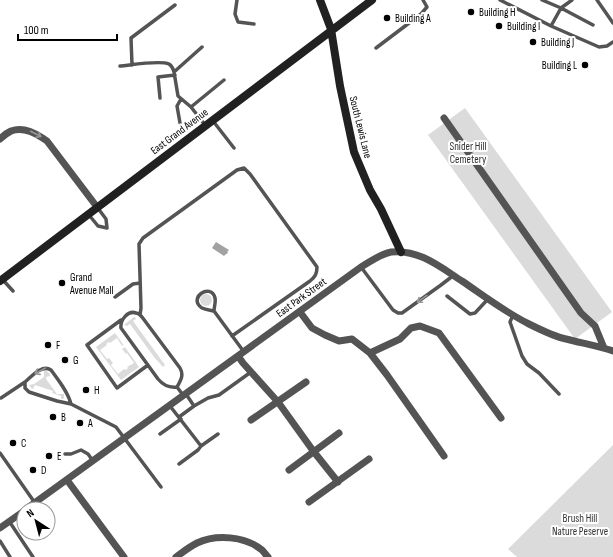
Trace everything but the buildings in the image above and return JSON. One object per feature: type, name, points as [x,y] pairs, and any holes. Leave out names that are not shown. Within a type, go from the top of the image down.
[{"type":"street","name":"South Lewis Lane","points":[[320,0],[331,30],[340,86],[354,152],[370,190],[381,209],[401,252]]},
{"type":"street","name":"East Grand Avenue","points":[[1,280],[372,0]]},
{"type":"street","points":[[444,118],[572,301],[581,313],[595,326],[604,348]]},
{"type":"street","points":[[0,139],[10,131],[29,130],[48,141],[97,207]]},
{"type":"street","name":"East Park Street","points":[[38,501],[361,267],[389,253],[401,252],[416,254],[454,275],[530,325],[564,339],[613,351]]},
{"type":"street","points":[[300,312],[312,328],[339,341],[352,339],[370,353],[444,456]]},
{"type":"street","points":[[370,353],[400,338],[412,328],[420,326],[439,332],[501,418]]},
{"type":"street","points":[[241,354],[251,372],[278,402],[338,482]]},
{"type":"street","points":[[251,420],[306,382]]},
{"type":"street","points":[[290,470],[339,433]]},
{"type":"street","points":[[309,502],[369,459]]},
{"type":"street","points":[[67,480],[124,557]]},
{"type":"street","name":"East Park Street","points":[[0,528],[16,517]]},
{"type":"street","points":[[176,557],[201,542],[217,538],[227,538],[252,543],[262,550],[268,557]]},
{"type":"lane","points":[[237,0],[235,14],[238,22],[254,24]]},
{"type":"lane","points":[[376,48],[421,14],[427,7],[423,0]]},
{"type":"lane","points":[[500,0],[551,26],[599,47],[607,46],[613,42]]},
{"type":"lane","points":[[542,0],[550,2],[593,25]]},
{"type":"lane","points":[[551,26],[561,8],[572,0]]},
{"type":"lane","points":[[597,0],[613,23]]},
{"type":"lane","points":[[132,65],[131,38],[175,5]]},
{"type":"lane","points":[[160,98],[158,77],[174,73],[202,47]]},
{"type":"lane","points":[[120,66],[150,63],[166,63],[171,65],[173,68],[178,96],[234,148]]},
{"type":"lane","points":[[191,107],[224,80]]},
{"type":"lane","points":[[180,123],[177,106],[181,99]]},
{"type":"lane","points":[[140,315],[139,244],[143,238],[237,170],[244,168],[250,174],[317,267],[317,272],[315,277],[310,281],[232,336]]},
{"type":"lane","points":[[88,214],[98,226],[107,228],[106,219],[97,207]]},
{"type":"lane","points":[[361,267],[393,310],[398,313],[402,313],[411,307],[454,275]]},
{"type":"lane","points":[[1,280],[13,291]]},
{"type":"lane","points":[[115,297],[133,284],[140,283]]},
{"type":"lane","points":[[214,311],[199,306],[197,302],[201,292],[205,291],[213,294],[215,298],[214,311],[232,336],[241,354]]},
{"type":"lane","points":[[447,296],[470,314],[475,313],[488,298]]},
{"type":"lane","points":[[148,366],[117,388],[87,345],[122,320],[126,315],[136,313],[140,315],[181,370],[182,376],[177,387]]},
{"type":"lane","points":[[513,315],[510,322],[522,356],[527,364],[539,373],[559,394]]},
{"type":"lane","points":[[122,320],[120,323],[121,328],[158,379],[170,387],[177,387],[194,406]]},
{"type":"lane","points":[[1,398],[43,368],[48,368],[67,393],[71,404]]},
{"type":"lane","points":[[160,434],[194,406],[208,398],[219,395],[251,372]]},
{"type":"lane","points":[[25,382],[24,388],[29,392],[71,404],[116,427],[160,487]]},
{"type":"lane","points":[[170,406],[201,446]]},
{"type":"lane","points":[[180,464],[218,434]]},
{"type":"lane","points":[[65,454],[71,454],[81,450],[88,454],[93,461]]},
{"type":"lane","points":[[0,453],[34,501]]},
{"type":"lane","points":[[9,522],[34,557]]},
{"type":"lane","points":[[0,541],[10,557]]},
{"type":"green space","name":"Snider Hill Cemetery","points":[[465,108],[612,312],[575,339],[428,135]]},
{"type":"green space","points":[[204,294],[208,294],[212,300],[208,306],[204,306],[200,302],[200,298]]},
{"type":"green space","points":[[134,317],[136,319],[133,321],[165,365],[163,367],[130,324],[127,326],[124,325]]},
{"type":"green space","points":[[115,333],[125,347],[139,367],[121,380],[96,347]],"holes":[[[117,338],[122,346],[123,345],[125,347],[122,349],[134,363],[127,367],[128,368],[126,370],[124,369],[118,374],[111,365],[113,363],[109,358],[107,359],[100,350],[107,345],[106,344]]]},
{"type":"green space","points":[[45,370],[50,374],[50,376],[46,377],[46,379],[57,394],[64,394],[63,399],[61,399],[61,396],[52,393],[53,391],[35,385],[33,389],[29,385],[34,384],[44,377]]},
{"type":"green space","name":"Brush Hill Nature Peserve","points":[[613,445],[613,557],[517,557],[508,549]]},
{"type":"shaded area","points":[[216,242],[229,250],[227,254],[224,256],[212,248]]},
{"type":"place","name":"Building H","points":[[471,12]]},
{"type":"place","name":"Building A","points":[[387,18]]},
{"type":"place","name":"Building I","points":[[499,26]]},
{"type":"place","name":"Building J","points":[[533,42]]},
{"type":"place","name":"Building L","points":[[585,65]]},
{"type":"place","name":"Grand Avenue Mall","points":[[62,283]]},
{"type":"place","name":"F","points":[[48,345]]},
{"type":"place","name":"G","points":[[65,360]]},
{"type":"place","name":"H","points":[[86,390]]},
{"type":"place","name":"B","points":[[53,417]]},
{"type":"place","name":"A","points":[[80,423]]},
{"type":"place","name":"C","points":[[13,443]]},
{"type":"place","name":"E","points":[[49,456]]},
{"type":"place","name":"D","points":[[33,470]]}]
